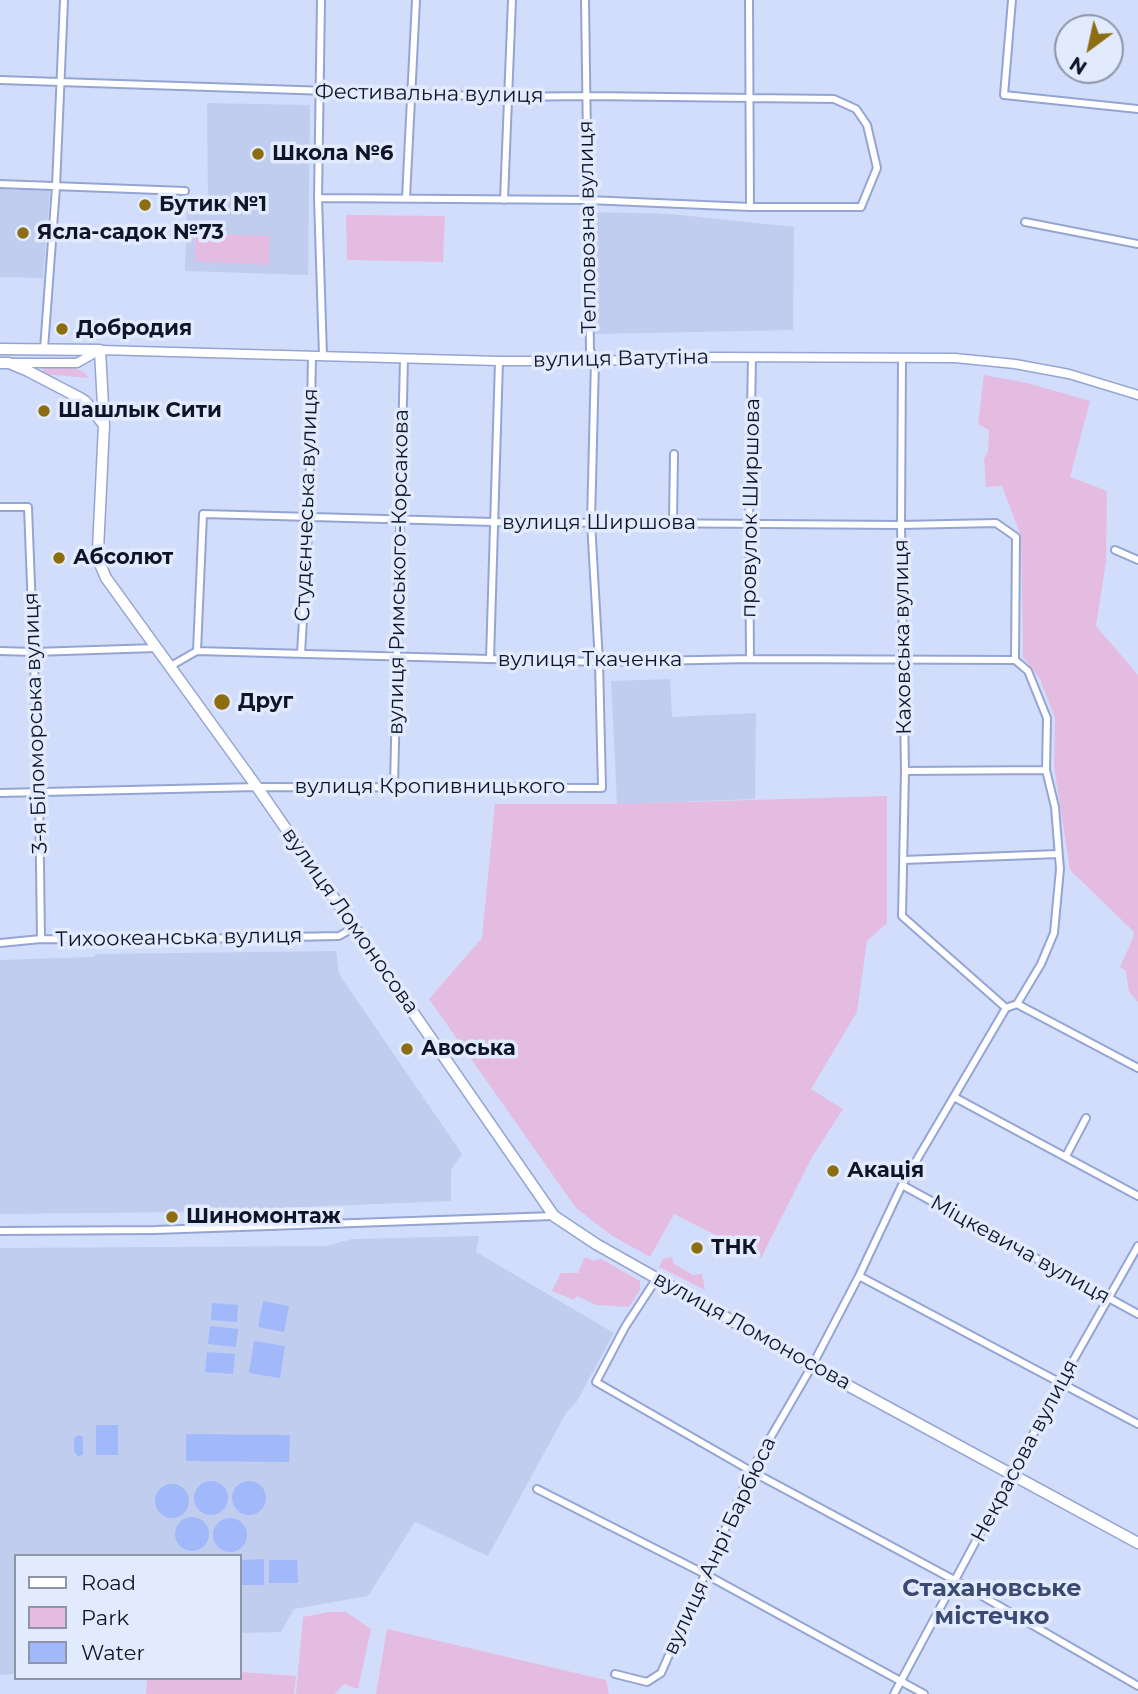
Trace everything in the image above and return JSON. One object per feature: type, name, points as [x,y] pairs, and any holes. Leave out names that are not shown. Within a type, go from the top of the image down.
[{"type":"main road","name":"вулиця Ватутіна","points":[[0,349],[100,350]]},
{"type":"main road","name":"вулиця Ломоносова","points":[[100,350],[104,425],[98,529],[100,564],[114,590],[257,787],[554,1216],[596,1244],[812,1366],[1138,1543]]},
{"type":"main road","points":[[4,363],[45,379],[86,402],[104,425]]},
{"type":"street","points":[[44,349],[56,187],[64,0]]},
{"type":"street","points":[[321,0],[318,198],[323,356]]},
{"type":"street","points":[[406,198],[416,0]]},
{"type":"street","points":[[504,200],[512,0]]},
{"type":"street","name":"Тепловозна вулиця","points":[[585,0],[590,349],[595,361],[591,522],[599,662],[602,788]]},
{"type":"street","points":[[318,198],[588,200],[750,207],[750,0]]},
{"type":"street","points":[[1012,0],[1003,95],[1138,109]]},
{"type":"street","name":"Фестивальна вулиця","points":[[0,80],[507,97],[834,99],[856,109],[867,125],[877,168],[861,207],[750,207]]},
{"type":"street","points":[[0,184],[185,191]]},
{"type":"street","points":[[1025,222],[1138,244]]},
{"type":"street","name":"вулиця Ватутіна","points":[[4,363],[77,363],[100,350],[595,361],[752,357],[956,358],[1069,373],[1138,396]]},
{"type":"street","name":"Студєнчеська вулиця","points":[[301,654],[309,516],[312,356]]},
{"type":"street","name":"провулок Ширшова","points":[[750,659],[752,357]]},
{"type":"street","name":"вулиця Римського-Корсакова","points":[[394,786],[404,358]]},
{"type":"street","name":"Каховська вулиця","points":[[902,358],[901,525],[905,659],[902,916],[1006,1008]]},
{"type":"street","points":[[490,659],[499,360]]},
{"type":"street","points":[[673,522],[674,454]]},
{"type":"street","name":"3-я Біломорська вулиця","points":[[0,507],[27,507],[39,791],[41,939]]},
{"type":"street","name":"вулиця Ширшова","points":[[197,652],[203,514],[493,522],[901,525],[996,523],[1016,537],[1015,660]]},
{"type":"street","points":[[1115,550],[1138,560]]},
{"type":"street","points":[[0,651],[156,648]]},
{"type":"street","name":"вулиця Ткаченка","points":[[169,667],[197,652],[599,662],[750,659],[1015,660]]},
{"type":"street","points":[[1006,1008],[1017,1004],[1041,964],[1054,933],[1060,869],[1055,807],[1046,770],[1047,718],[1028,671],[1015,660]]},
{"type":"street","points":[[905,771],[1046,770]]},
{"type":"street","name":"вулиця Кропивницького","points":[[0,793],[257,787],[602,788]]},
{"type":"street","points":[[904,860],[1058,853]]},
{"type":"street","name":"Тихоокеанська вулиця","points":[[0,943],[41,939],[339,936],[355,927]]},
{"type":"street","points":[[1017,1004],[1138,1068]]},
{"type":"street","name":"вулиця Анрі Барбюса","points":[[615,1674],[647,1682],[661,1673],[751,1471],[812,1366],[902,1185],[1006,1008]]},
{"type":"street","points":[[954,1097],[1138,1196]]},
{"type":"street","points":[[1066,1156],[1086,1118]]},
{"type":"street","name":"Міцкевича вулиця","points":[[902,1185],[1138,1314]]},
{"type":"street","points":[[0,1231],[155,1230],[554,1216]]},
{"type":"street","name":"Некрасова вулиця","points":[[894,1694],[1061,1382],[1138,1246]]},
{"type":"street","points":[[859,1276],[1138,1424]]},
{"type":"street","points":[[657,1278],[625,1327],[596,1381],[751,1471],[956,1581],[1138,1686]]},
{"type":"street","points":[[537,1489],[705,1574],[924,1694]]},
{"type":"shaded area","name":"Школа №6","points":[[207,103],[310,105],[308,275],[185,271],[187,203],[208,203]]},
{"type":"shaded area","name":"Ясла-садок №73","points":[[0,189],[50,190],[43,278],[0,277]]},
{"type":"shaded area","points":[[592,212],[671,214],[794,227],[793,330],[594,334]]},
{"type":"shaded area","points":[[670,679],[672,717],[756,713],[755,799],[617,804],[611,681]]},
{"type":"shaded area","points":[[336,951],[339,974],[462,1154],[451,1170],[451,1201],[177,1212],[0,1214],[0,960],[93,957],[97,954]]},
{"type":"shaded area","points":[[479,1236],[476,1252],[614,1333],[577,1401],[566,1413],[488,1556],[415,1522],[368,1596],[294,1609],[281,1632],[242,1633],[242,1554],[14,1554],[14,1674],[0,1675],[0,1248],[326,1246],[352,1239]]},
{"type":"green space","points":[[346,215],[445,216],[443,262],[347,260]]},
{"type":"green space","points":[[195,233],[270,236],[269,265],[195,261]]},
{"type":"green space","points":[[43,367],[74,368],[84,372],[89,378],[43,374]]},
{"type":"green space","points":[[984,375],[1027,383],[1090,401],[1070,477],[1107,491],[1106,561],[1096,626],[1138,675],[1138,1002],[1129,992],[1126,971],[1120,967],[1134,936],[1133,931],[1070,870],[1054,766],[1055,718],[1040,679],[1023,657],[1021,536],[1002,486],[986,487],[984,459],[988,452],[989,430],[978,424]]},
{"type":"green space","points":[[887,796],[887,923],[867,941],[857,1012],[811,1089],[843,1109],[812,1157],[761,1258],[674,1214],[650,1257],[611,1235],[576,1208],[429,999],[482,938],[495,804],[617,804]]},
{"type":"green space","points":[[585,1257],[594,1261],[601,1259],[640,1281],[640,1290],[629,1307],[596,1305],[577,1296],[574,1300],[552,1291],[561,1273],[578,1273]]},
{"type":"green space","points":[[672,1257],[674,1264],[693,1275],[702,1274],[705,1290],[659,1267],[663,1259]]},
{"type":"green space","points":[[346,1612],[371,1629],[358,1689],[344,1684],[335,1694],[296,1694],[303,1617]]},
{"type":"green space","points":[[387,1629],[606,1680],[609,1694],[376,1694]]},
{"type":"green space","points":[[242,1672],[296,1676],[294,1694],[146,1694],[147,1680],[242,1680]]},
{"type":"water","points":[[263,1301],[289,1306],[284,1332],[258,1327]]},
{"type":"water","points":[[212,1303],[238,1305],[237,1322],[211,1320]]},
{"type":"water","points":[[210,1326],[238,1329],[236,1347],[208,1344]]},
{"type":"water","points":[[254,1341],[285,1346],[280,1378],[249,1373]]},
{"type":"water","points":[[207,1352],[235,1354],[233,1374],[205,1372]]},
{"type":"water","points":[[96,1425],[118,1425],[118,1455],[96,1455]]},
{"type":"water","points":[[186,1434],[290,1435],[289,1462],[186,1461]]},
{"type":"water","points":[[78,1435],[83,1437],[83,1454],[78,1457],[74,1451],[74,1438]]},
{"type":"water","points":[[211,1481],[223,1486],[228,1498],[223,1510],[211,1515],[199,1510],[194,1498],[199,1486]]},
{"type":"water","points":[[249,1481],[261,1486],[266,1498],[261,1510],[249,1515],[237,1510],[232,1498],[237,1486]]},
{"type":"water","points":[[172,1484],[184,1489],[189,1501],[184,1513],[172,1518],[160,1513],[155,1501],[160,1489]]},
{"type":"water","points":[[192,1517],[204,1522],[209,1534],[204,1546],[192,1551],[180,1546],[175,1534],[180,1522]]},
{"type":"water","points":[[230,1518],[242,1523],[247,1535],[242,1547],[230,1552],[218,1547],[213,1535],[218,1523]]},
{"type":"water","points":[[264,1559],[264,1585],[242,1585],[242,1560]]},
{"type":"water","points":[[269,1560],[297,1560],[298,1583],[269,1583]]},
{"type":"place","name":"Школа №6","points":[[258,154]]},
{"type":"place","name":"Бутик №1","points":[[145,205]]},
{"type":"place","name":"Ясла-садок №73","points":[[23,233]]},
{"type":"place","name":"Добродия","points":[[62,329]]},
{"type":"place","name":"Шашлык Сити","points":[[44,411]]},
{"type":"place","name":"Абсолют","points":[[59,558]]},
{"type":"place","name":"Друг","points":[[222,702]]},
{"type":"place","name":"Авоська","points":[[407,1049]]},
{"type":"place","name":"Акація","points":[[833,1171]]},
{"type":"place","name":"Шиномонтаж","points":[[172,1217]]},
{"type":"place","name":"ТНК","points":[[697,1248]]},
{"type":"district","name":"Стахановське містечко","points":[[992,1603]]}]
